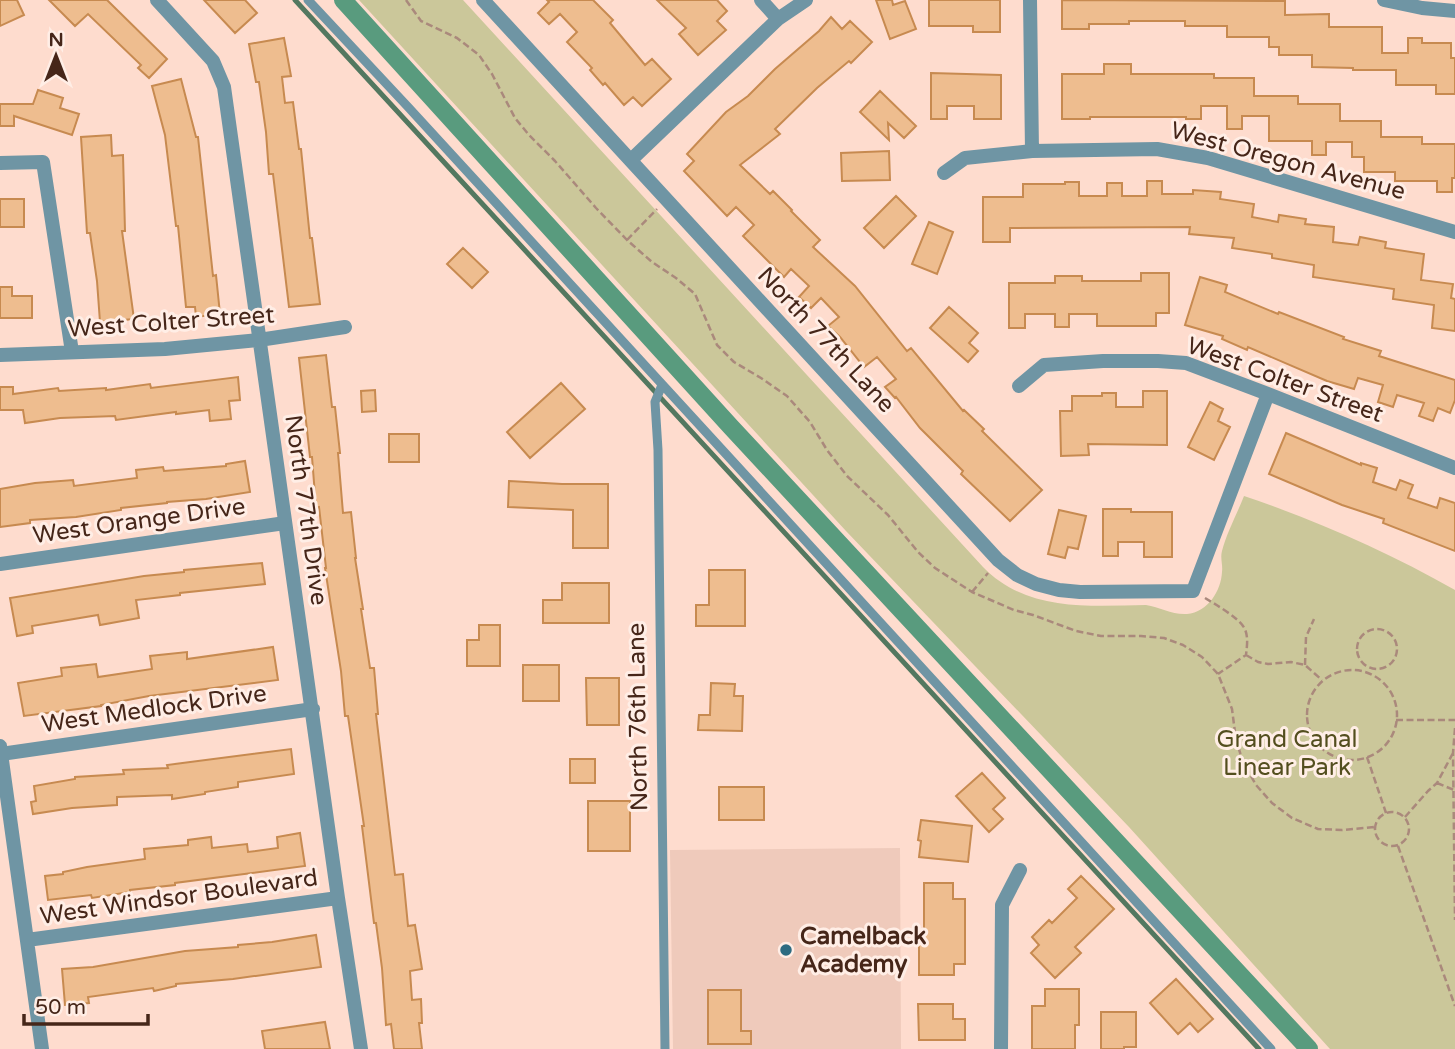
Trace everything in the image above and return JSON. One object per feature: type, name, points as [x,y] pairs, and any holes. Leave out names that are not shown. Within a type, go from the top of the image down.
[{"type":"street","name":"North 77th Drive","points":[[157,0],[213,61],[224,87],[361,1049]]},
{"type":"street","name":"North 77th Lane","points":[[483,0],[998,560],[1017,575],[1059,590],[1193,591]]},
{"type":"street","points":[[761,0],[778,19]]},
{"type":"street","points":[[631,160],[778,19],[806,0]]},
{"type":"street","points":[[1030,0],[1032,150]]},
{"type":"street","points":[[1384,0],[1455,11]]},
{"type":"street","name":"West Oregon Avenue","points":[[944,173],[965,158],[1032,150],[1157,149],[1208,158],[1455,232]]},
{"type":"street","points":[[0,163],[43,162],[72,352]]},
{"type":"street","name":"West Colter Street","points":[[0,355],[165,349],[259,340],[345,327]]},
{"type":"street","name":"West Colter Street","points":[[1019,386],[1044,365],[1158,360],[1185,363],[1455,468]]},
{"type":"street","points":[[1193,591],[1268,394]]},
{"type":"street","name":"West Orange Drive","points":[[0,564],[285,523]]},
{"type":"street","name":"West Medlock Drive","points":[[1,749],[313,709]]},
{"type":"street","points":[[1,749],[42,1049]]},
{"type":"street","points":[[1001,1049],[1002,905],[1020,870]]},
{"type":"street","name":"West Windsor Boulevard","points":[[27,940],[338,898]]},
{"type":"lane","points":[[308,0],[661,388],[1271,1049]]},
{"type":"lane","name":"North 76th Lane","points":[[661,388],[655,402],[666,1049]]},
{"type":"path","points":[[628,240],[666,200]]},
{"type":"path","points":[[972,592],[998,560]]},
{"type":"path","points":[[1193,591],[1219,606],[1243,626],[1247,635],[1246,655]]},
{"type":"path","points":[[1305,665],[1306,637],[1314,619]]},
{"type":"path","points":[[1371,629],[1383,629],[1392,635],[1397,652],[1391,664],[1384,668],[1371,669],[1357,657],[1358,639],[1371,629]]},
{"type":"path","points":[[1246,655],[1268,664],[1292,662],[1305,665],[1323,680]]},
{"type":"path","points":[[1218,674],[1246,655]]},
{"type":"path","points":[[1370,674],[1371,669]]},
{"type":"path","points":[[1346,671],[1370,674],[1380,680],[1395,702],[1396,720],[1392,735],[1381,749],[1367,757],[1348,760],[1334,756],[1314,739],[1308,722],[1310,701],[1323,680],[1333,675],[1346,671]]},
{"type":"path","points":[[1396,720],[1455,720]]},
{"type":"path","points":[[1455,728],[1455,920]]},
{"type":"path","points":[[1405,817],[1437,783],[1453,753]]},
{"type":"path","points":[[1367,757],[1386,813]]},
{"type":"path","points":[[1437,783],[1454,790]]},
{"type":"path","points":[[1396,812],[1405,817],[1409,833],[1407,839],[1398,846],[1386,846],[1377,838],[1377,821],[1386,813],[1396,812]]},
{"type":"path","points":[[1398,846],[1455,1006]]},
{"type":"shaded area","name":"Camelback Academy","points":[[900,848],[901,1049],[673,1049],[670,850]]},
{"type":"green space","name":"Grand Canal Linear Park","points":[[359,0],[463,0],[983,567],[1000,582],[1019,592],[1059,603],[1146,605],[1176,613],[1194,612],[1207,605],[1216,593],[1222,572],[1222,551],[1244,496],[1352,538],[1455,590],[1455,1049],[1330,1049],[1129,827],[846,531]]},
{"type":"building","points":[[0,0],[17,0],[24,15],[0,26]]},
{"type":"building","points":[[49,0],[107,0],[167,59],[149,78],[138,68],[141,65],[88,14],[75,26]]},
{"type":"building","points":[[204,0],[245,0],[257,13],[235,33]]},
{"type":"building","points":[[547,0],[593,0],[613,20],[610,23],[645,65],[652,59],[671,79],[642,106],[633,97],[624,105],[605,83],[603,85],[590,70],[592,68],[567,42],[577,32],[560,14],[549,24],[538,13],[549,2]]},
{"type":"building","points":[[657,0],[717,0],[727,11],[717,21],[726,30],[698,55],[679,34],[686,28]]},
{"type":"building","points":[[876,0],[892,0],[893,5],[905,1],[916,29],[890,39]]},
{"type":"building","points":[[929,0],[1000,0],[1000,32],[973,32],[973,26],[929,26]]},
{"type":"building","points":[[1062,0],[1285,1],[1285,15],[1329,14],[1329,27],[1382,27],[1382,53],[1408,53],[1408,38],[1422,38],[1422,43],[1451,43],[1451,58],[1455,58],[1455,94],[1436,94],[1436,85],[1396,85],[1396,70],[1312,67],[1312,55],[1279,55],[1279,47],[1269,47],[1269,37],[1227,37],[1227,26],[1185,26],[1185,21],[1129,21],[1129,24],[1089,24],[1089,29],[1062,29]]},
{"type":"building","points":[[831,17],[842,29],[850,21],[872,42],[851,63],[849,61],[817,88],[775,129],[780,134],[740,165],[770,194],[773,191],[820,240],[813,247],[855,286],[907,351],[911,348],[963,411],[984,429],[982,431],[1042,490],[1010,521],[961,474],[963,471],[920,428],[885,387],[896,379],[877,357],[864,367],[828,326],[839,317],[821,298],[811,308],[799,297],[809,286],[791,269],[784,277],[743,236],[754,225],[736,207],[727,216],[684,171],[694,161],[687,154],[726,112],[748,96]]},
{"type":"building","points":[[284,38],[291,76],[282,77],[285,103],[293,102],[320,304],[289,307],[273,174],[269,174],[259,82],[256,82],[249,44]]},
{"type":"building","points":[[1104,64],[1131,64],[1131,74],[1214,74],[1214,78],[1254,78],[1254,96],[1298,96],[1298,104],[1340,104],[1340,121],[1381,121],[1381,137],[1422,137],[1422,144],[1455,144],[1455,178],[1452,178],[1452,192],[1437,192],[1437,181],[1395,181],[1395,172],[1364,172],[1364,157],[1352,157],[1352,142],[1326,142],[1326,155],[1312,155],[1312,141],[1269,141],[1269,116],[1242,116],[1242,129],[1227,129],[1227,106],[1201,106],[1201,119],[1062,119],[1062,74],[1104,74]]},
{"type":"building","points":[[931,73],[1001,75],[1001,119],[974,119],[974,106],[947,106],[947,119],[931,119]]},
{"type":"building","points":[[181,79],[198,137],[213,276],[216,275],[220,314],[196,317],[195,307],[186,307],[165,135],[152,86]]},
{"type":"building","points":[[38,90],[63,98],[60,108],[79,114],[72,135],[14,116],[14,126],[0,126],[0,104],[33,104]]},
{"type":"building","points":[[880,91],[916,126],[904,138],[888,123],[889,140],[860,112]]},
{"type":"building","points":[[111,135],[112,156],[123,155],[125,231],[122,231],[134,319],[100,322],[90,233],[87,233],[81,137]]},
{"type":"building","points":[[889,151],[890,180],[842,181],[841,153]]},
{"type":"building","points":[[1147,181],[1162,181],[1162,194],[1193,194],[1193,190],[1221,192],[1220,199],[1254,204],[1252,217],[1278,222],[1279,215],[1306,219],[1305,224],[1334,227],[1333,242],[1358,245],[1360,237],[1386,242],[1385,248],[1424,254],[1421,280],[1453,284],[1451,298],[1455,299],[1455,331],[1432,328],[1434,305],[1393,299],[1394,289],[1313,277],[1314,265],[1272,258],[1272,254],[1232,248],[1234,238],[1189,234],[1190,227],[1010,228],[1010,242],[983,242],[983,197],[1023,197],[1023,184],[1065,182],[1079,182],[1079,196],[1107,196],[1107,183],[1122,183],[1122,196],[1147,196]]},
{"type":"building","points":[[896,196],[916,216],[884,248],[864,228]]},
{"type":"building","points":[[0,199],[24,199],[24,227],[0,227]]},
{"type":"building","points":[[929,222],[953,232],[937,274],[912,264]]},
{"type":"building","points":[[463,248],[488,272],[472,288],[447,264]]},
{"type":"building","points":[[1141,273],[1169,273],[1169,313],[1156,313],[1156,326],[1097,326],[1097,314],[1069,314],[1069,327],[1055,327],[1055,314],[1025,314],[1025,328],[1009,328],[1009,283],[1055,283],[1055,276],[1082,276],[1082,281],[1141,281]]},
{"type":"building","points":[[1200,277],[1227,285],[1225,292],[1278,314],[1279,312],[1344,337],[1343,339],[1381,351],[1379,356],[1455,380],[1455,400],[1450,413],[1438,408],[1433,421],[1419,416],[1424,403],[1397,395],[1393,407],[1378,402],[1383,385],[1358,378],[1354,389],[1327,381],[1248,347],[1247,350],[1222,339],[1223,336],[1185,325]]},
{"type":"building","points":[[0,287],[12,287],[12,296],[32,296],[32,318],[0,318]]},
{"type":"building","points":[[949,307],[978,333],[969,343],[978,351],[968,362],[930,328]]},
{"type":"building","points":[[326,355],[340,453],[343,513],[351,512],[361,609],[370,668],[374,668],[376,714],[395,875],[403,874],[408,926],[415,925],[422,969],[410,971],[412,1000],[421,999],[422,1023],[419,1023],[422,1049],[394,1049],[391,1024],[386,1025],[382,968],[374,923],[364,826],[348,716],[345,716],[319,507],[316,508],[299,358]]},
{"type":"building","points":[[238,377],[240,400],[229,401],[231,419],[210,421],[209,410],[116,420],[115,416],[60,418],[25,423],[23,410],[0,410],[0,387],[13,387],[13,394],[58,388],[59,391],[106,390],[150,384],[151,388]]},
{"type":"building","points":[[561,383],[585,409],[530,458],[507,432]]},
{"type":"building","points":[[375,390],[376,411],[362,412],[361,391]]},
{"type":"building","points":[[1143,391],[1167,391],[1167,445],[1088,444],[1089,455],[1061,456],[1060,411],[1072,411],[1072,396],[1116,393],[1116,407],[1143,407]]},
{"type":"building","points":[[1210,402],[1223,409],[1218,421],[1230,427],[1214,460],[1188,447]]},
{"type":"building","points":[[1286,433],[1361,465],[1377,468],[1373,482],[1396,490],[1400,480],[1413,485],[1408,498],[1437,508],[1440,498],[1455,503],[1455,551],[1383,523],[1384,519],[1342,505],[1269,474]]},
{"type":"building","points":[[389,434],[419,434],[419,462],[389,462]]},
{"type":"building","points":[[245,461],[250,492],[121,508],[76,517],[30,520],[30,523],[0,527],[0,489],[73,480],[74,486],[137,478],[136,470],[163,467],[164,471],[226,466]]},
{"type":"building","points":[[509,481],[608,484],[608,548],[573,548],[573,510],[508,507]]},
{"type":"building","points":[[1103,509],[1172,512],[1172,557],[1144,557],[1144,542],[1118,542],[1118,556],[1103,556]]},
{"type":"building","points":[[1059,510],[1086,516],[1078,549],[1068,547],[1065,558],[1048,554]]},
{"type":"building","points":[[262,563],[265,584],[136,600],[139,618],[100,625],[98,615],[32,626],[33,633],[17,636],[10,598],[184,570]]},
{"type":"building","points":[[709,570],[745,570],[745,626],[696,626],[696,605],[709,605]]},
{"type":"building","points":[[562,583],[609,583],[609,623],[543,623],[543,600],[562,600]]},
{"type":"building","points":[[479,625],[500,625],[500,666],[467,666],[467,640],[479,640]]},
{"type":"building","points":[[273,647],[278,680],[149,696],[101,706],[24,716],[18,683],[62,676],[61,668],[96,664],[98,677],[152,669],[150,656],[187,652],[187,659]]},
{"type":"building","points":[[523,665],[559,665],[559,701],[523,701]]},
{"type":"building","points":[[586,678],[619,678],[619,725],[587,725]]},
{"type":"building","points":[[711,683],[735,684],[734,696],[743,696],[742,731],[698,730],[699,715],[710,715]]},
{"type":"building","points":[[291,749],[294,774],[238,782],[238,787],[205,794],[172,799],[172,795],[117,797],[117,805],[33,814],[31,802],[36,801],[34,786],[75,777],[124,774],[123,770],[168,768],[167,765]]},
{"type":"building","points":[[570,759],[595,759],[595,783],[570,783]]},
{"type":"building","points":[[982,773],[1005,798],[993,809],[1003,819],[989,832],[956,796]]},
{"type":"building","points":[[719,787],[764,787],[764,820],[719,820]]},
{"type":"building","points":[[588,801],[630,801],[630,851],[588,851]]},
{"type":"building","points":[[921,820],[972,826],[968,862],[919,857]]},
{"type":"building","points":[[300,833],[305,866],[175,883],[92,898],[91,895],[48,900],[45,876],[145,859],[144,849],[188,845],[188,840],[211,837],[212,848],[247,844],[248,852],[278,848],[277,837]]},
{"type":"building","points":[[1081,876],[1114,909],[1075,947],[1081,953],[1055,978],[1031,953],[1039,945],[1032,937],[1049,920],[1052,923],[1077,898],[1068,889]]},
{"type":"building","points":[[924,883],[953,883],[953,899],[965,899],[965,964],[954,964],[954,975],[919,975],[919,939],[924,939]]},
{"type":"building","points":[[316,935],[321,967],[176,984],[154,991],[153,988],[88,997],[89,1003],[65,1005],[62,969],[93,967],[185,951],[238,947]]},
{"type":"building","points":[[1176,979],[1213,1019],[1198,1032],[1190,1023],[1178,1034],[1150,1003]]},
{"type":"building","points":[[1045,989],[1079,989],[1079,1025],[1075,1025],[1075,1049],[1032,1049],[1032,1006],[1045,1006]]},
{"type":"building","points":[[708,990],[741,990],[741,1031],[751,1031],[751,1044],[708,1044]]},
{"type":"building","points":[[918,1004],[953,1004],[953,1019],[965,1019],[965,1040],[919,1040]]},
{"type":"building","points":[[1101,1012],[1136,1012],[1136,1047],[1101,1049]]},
{"type":"building","points":[[325,1022],[330,1049],[265,1049],[262,1031]]},
{"type":"waterway","points":[[295,0],[1259,1049]]},
{"type":"waterway","points":[[343,0],[731,427],[1309,1049]]},
{"type":"place","name":"Camelback Academy","points":[[786,950]]}]
